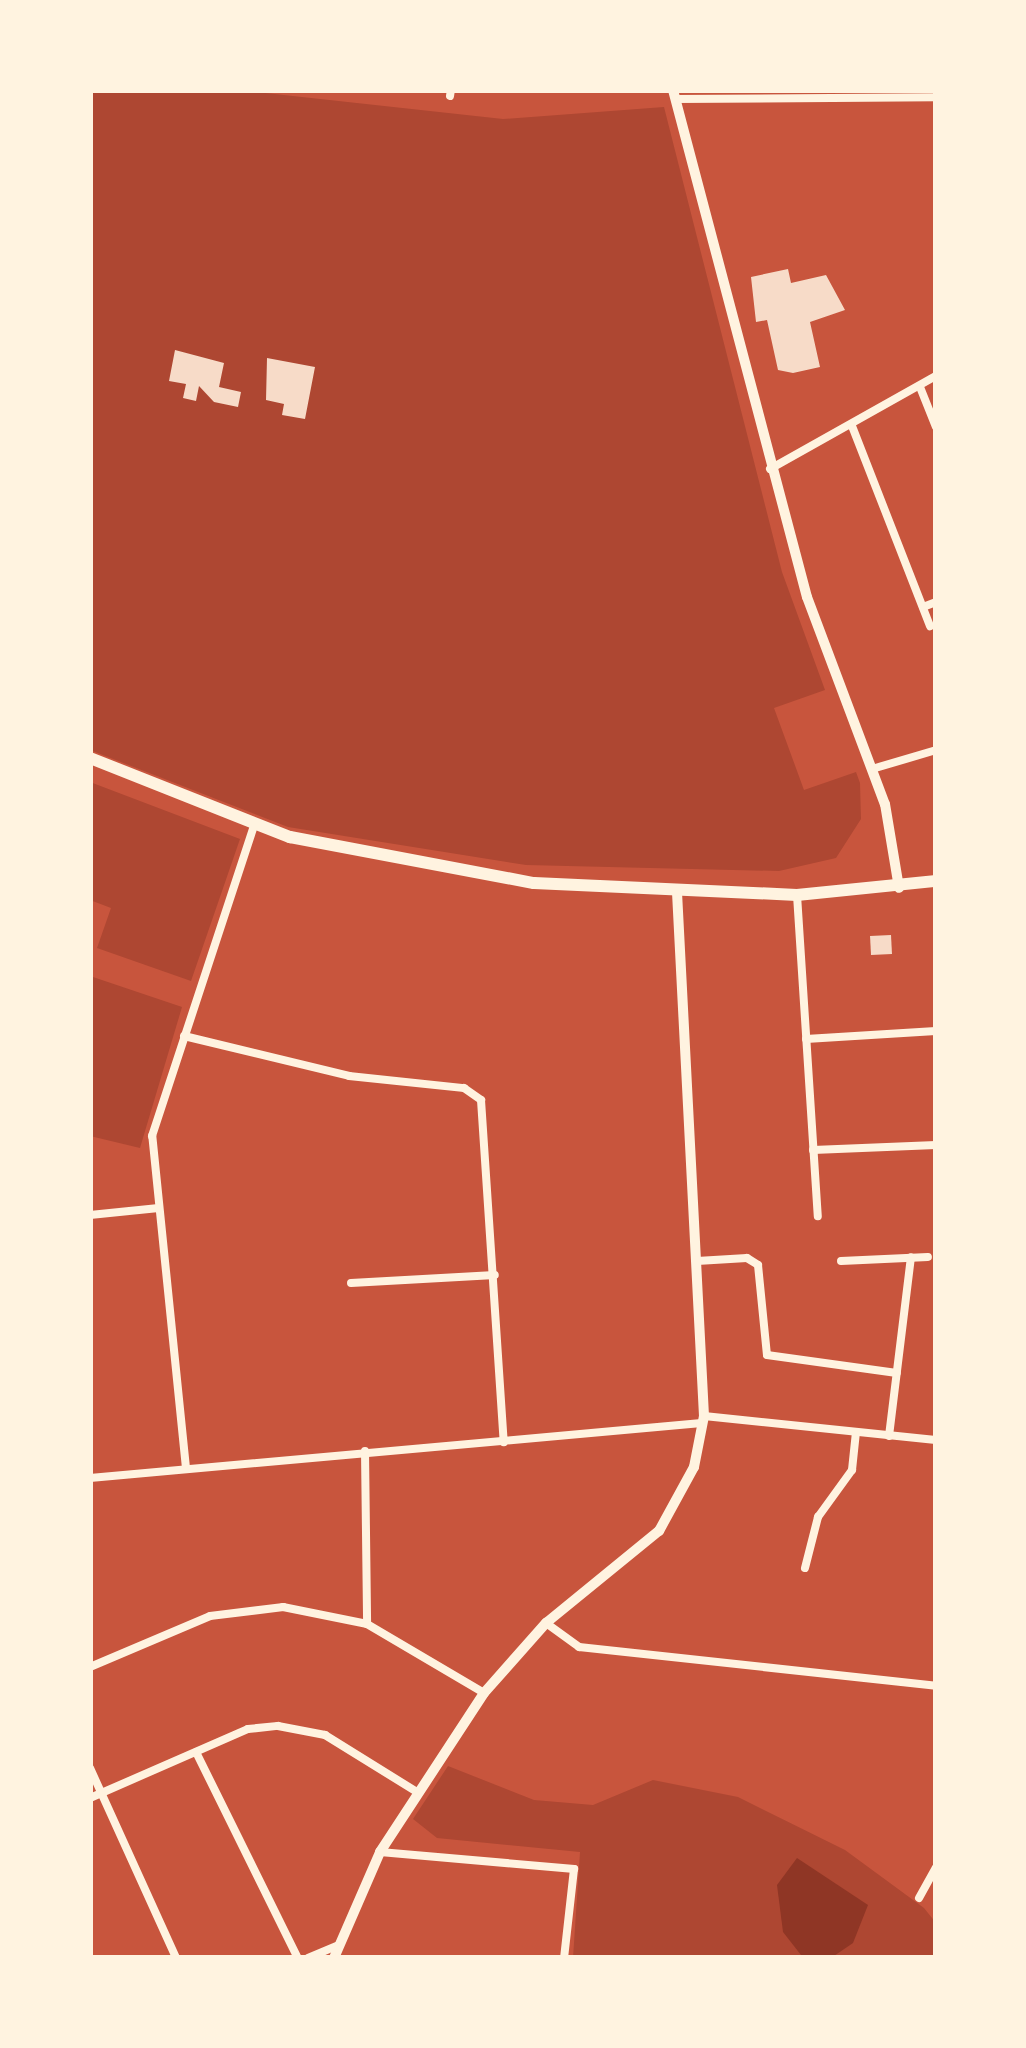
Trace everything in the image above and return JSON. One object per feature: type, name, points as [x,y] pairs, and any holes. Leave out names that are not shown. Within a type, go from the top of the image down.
[{"type":"main road","points":[[674,94],[770,469],[872,769],[899,888]]},
{"type":"main road","points":[[90,758],[254,825],[534,884],[797,895],[936,881]]},
{"type":"main road","points":[[337,1955],[380,1852],[484,1693],[546,1623],[667,1522],[688,1484],[704,1420],[677,892]]},
{"type":"street","points":[[674,94],[929,94]]},
{"type":"street","points":[[770,469],[936,376]]},
{"type":"street","points":[[920,387],[936,427]]},
{"type":"street","points":[[852,426],[930,626]]},
{"type":"street","points":[[923,607],[936,602]]},
{"type":"street","points":[[872,769],[936,750]]},
{"type":"street","points":[[186,1468],[152,1136],[254,825]]},
{"type":"street","points":[[797,895],[818,1216]]},
{"type":"street","points":[[806,1039],[936,1031]]},
{"type":"street","points":[[184,1036],[323,1071],[477,1094],[486,1112],[504,1442]]},
{"type":"street","points":[[813,1150],[936,1145]]},
{"type":"street","points":[[90,1215],[159,1208]]},
{"type":"street","points":[[841,1261],[928,1257]]},
{"type":"street","points":[[697,1261],[747,1258],[758,1265],[767,1355],[897,1373]]},
{"type":"street","points":[[889,1436],[911,1258]]},
{"type":"street","points":[[351,1282],[494,1275]]},
{"type":"street","points":[[90,1478],[704,1420],[936,1440]]},
{"type":"street","points":[[805,1568],[818,1516],[852,1470],[856,1432]]},
{"type":"street","points":[[364,1451],[367,1624]]},
{"type":"street","points":[[90,1667],[230,1611],[330,1612],[367,1624],[484,1693]]},
{"type":"street","points":[[546,1623],[579,1647],[936,1686]]},
{"type":"street","points":[[90,1798],[248,1730],[310,1730],[417,1792]]},
{"type":"street","points":[[196,1752],[298,1958]]},
{"type":"street","points":[[90,1768],[176,1958]]},
{"type":"street","points":[[380,1852],[574,1869],[564,1958]]},
{"type":"street","points":[[919,1898],[936,1867]]},
{"type":"street","points":[[308,1958],[337,1955]]},
{"type":"shaded area","points":[[90,90],[239,90],[503,119],[664,107],[782,572],[825,690],[774,708],[804,790],[856,772],[860,783],[861,819],[836,858],[779,871],[526,865],[288,827],[90,750]]},
{"type":"shaded area","points":[[90,782],[240,839],[191,981],[97,948],[111,908],[90,900]]},
{"type":"shaded area","points":[[90,976],[182,1007],[140,1148],[90,1136]]},
{"type":"shaded area","points":[[448,1766],[534,1800],[593,1805],[653,1780],[738,1797],[845,1850],[924,1908],[936,1923],[936,1958],[573,1958],[580,1852],[437,1838],[413,1819]]},
{"type":"shaded area","points":[[797,1858],[868,1905],[853,1943],[831,1958],[801,1955],[783,1932],[777,1885]]},
{"type":"building","points":[[788,269],[791,283],[826,275],[845,310],[810,322],[820,367],[793,373],[778,370],[767,320],[756,322],[751,277]]},
{"type":"building","points":[[175,350],[224,363],[219,387],[241,392],[238,407],[214,402],[199,386],[196,401],[183,398],[186,384],[169,381]]},
{"type":"building","points":[[267,358],[315,367],[305,419],[282,415],[284,404],[266,400]]},
{"type":"building","points":[[891,935],[892,954],[871,955],[870,936]]}]
